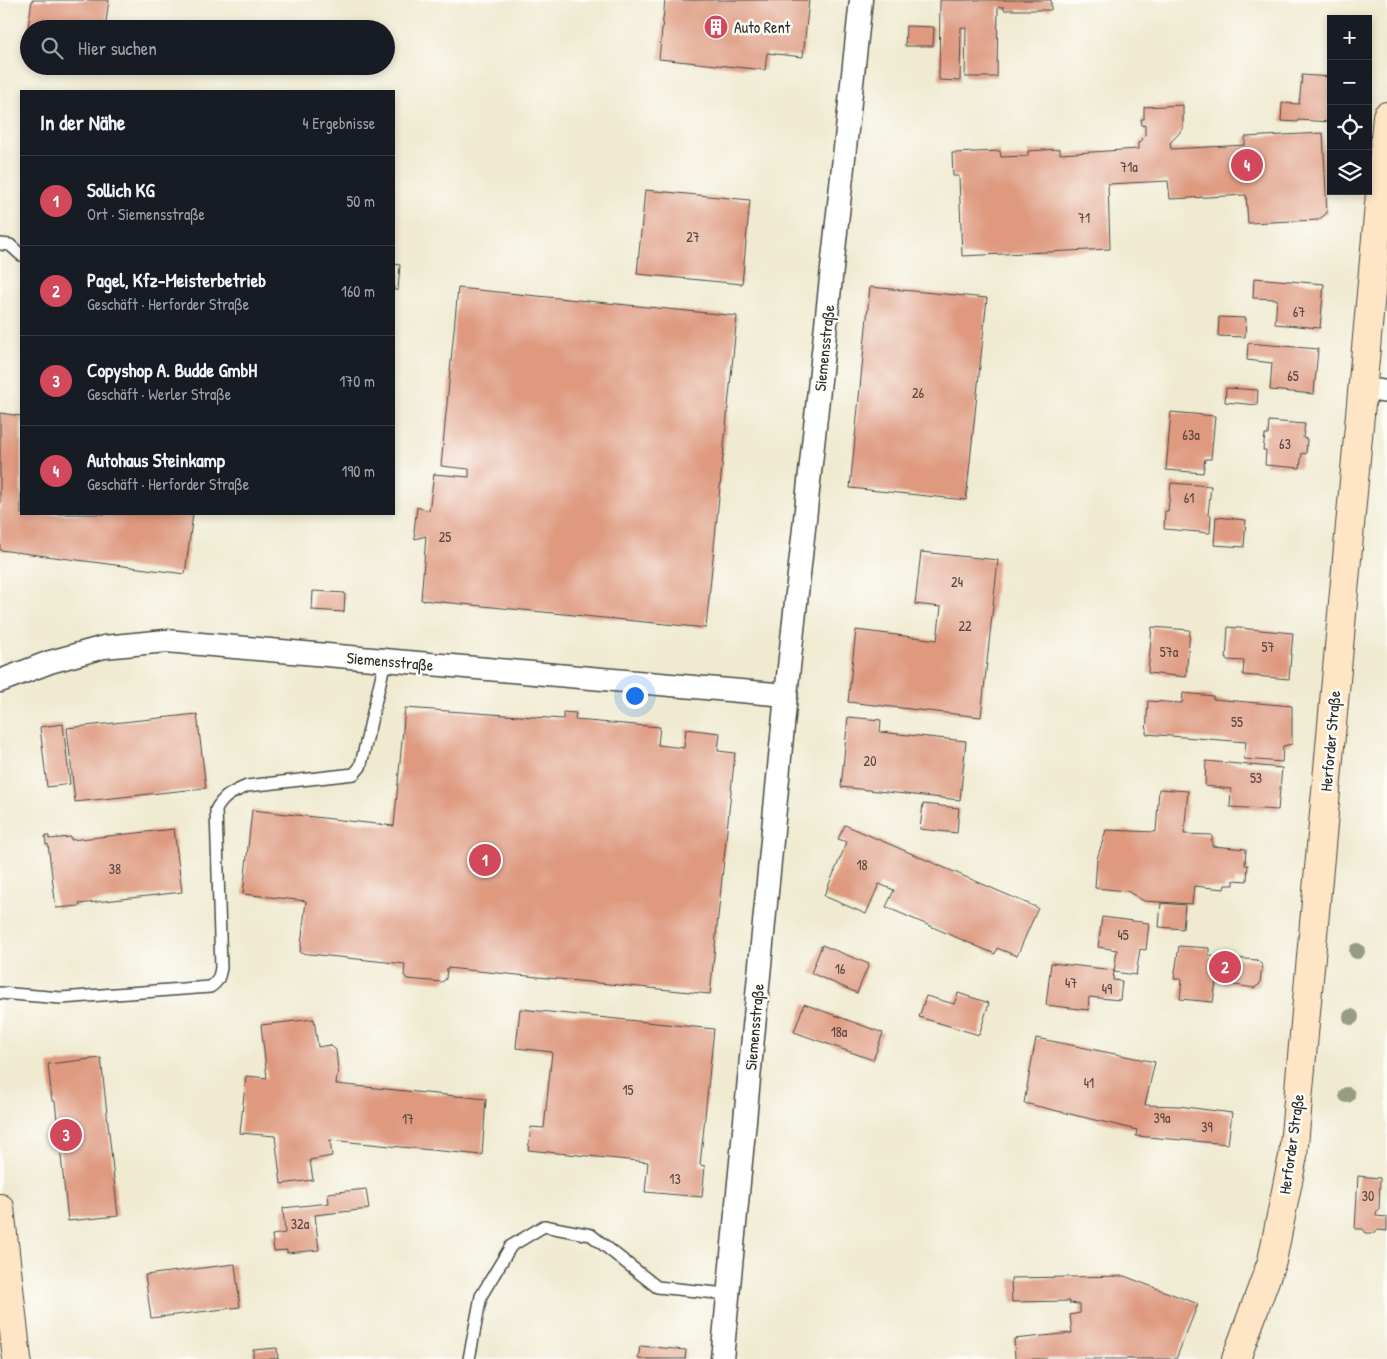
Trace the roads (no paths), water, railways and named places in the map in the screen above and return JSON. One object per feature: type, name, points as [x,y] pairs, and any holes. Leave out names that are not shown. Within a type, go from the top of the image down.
[{"type":"main road","name":"Herforder Straße","points":[[1236,1359],[1272,1261],[1292,1156],[1375,390],[1387,116]]},
{"type":"main road","points":[[0,1208],[17,1359]]},
{"type":"street","name":"Siemensstraße","points":[[722,1359],[786,695],[861,0]]},
{"type":"street","name":"Siemensstraße","points":[[0,681],[50,662],[104,646],[166,642],[786,695]]},
{"type":"lane","points":[[0,244],[10,245],[20,254]]},
{"type":"lane","points":[[0,993],[61,998],[210,987],[215,984],[220,977],[221,968],[216,810],[222,800],[233,792],[247,786],[354,774],[360,767],[362,760],[385,661]]},
{"type":"lane","points":[[469,1359],[481,1296],[511,1246],[544,1226],[591,1236],[657,1287],[727,1294]]},
{"type":"place","name":"Auto Rent","points":[[716,27]]},
{"type":"place","name":"Autohaus Steinkamp","points":[[1247,165]]},
{"type":"place","name":"Sollich KG","points":[[485,860]]},
{"type":"place","name":"Pagel, Kfz-Meisterbetrieb","points":[[1225,967]]},
{"type":"place","name":"Copyshop A. Budde GmbH","points":[[66,1135]]}]
